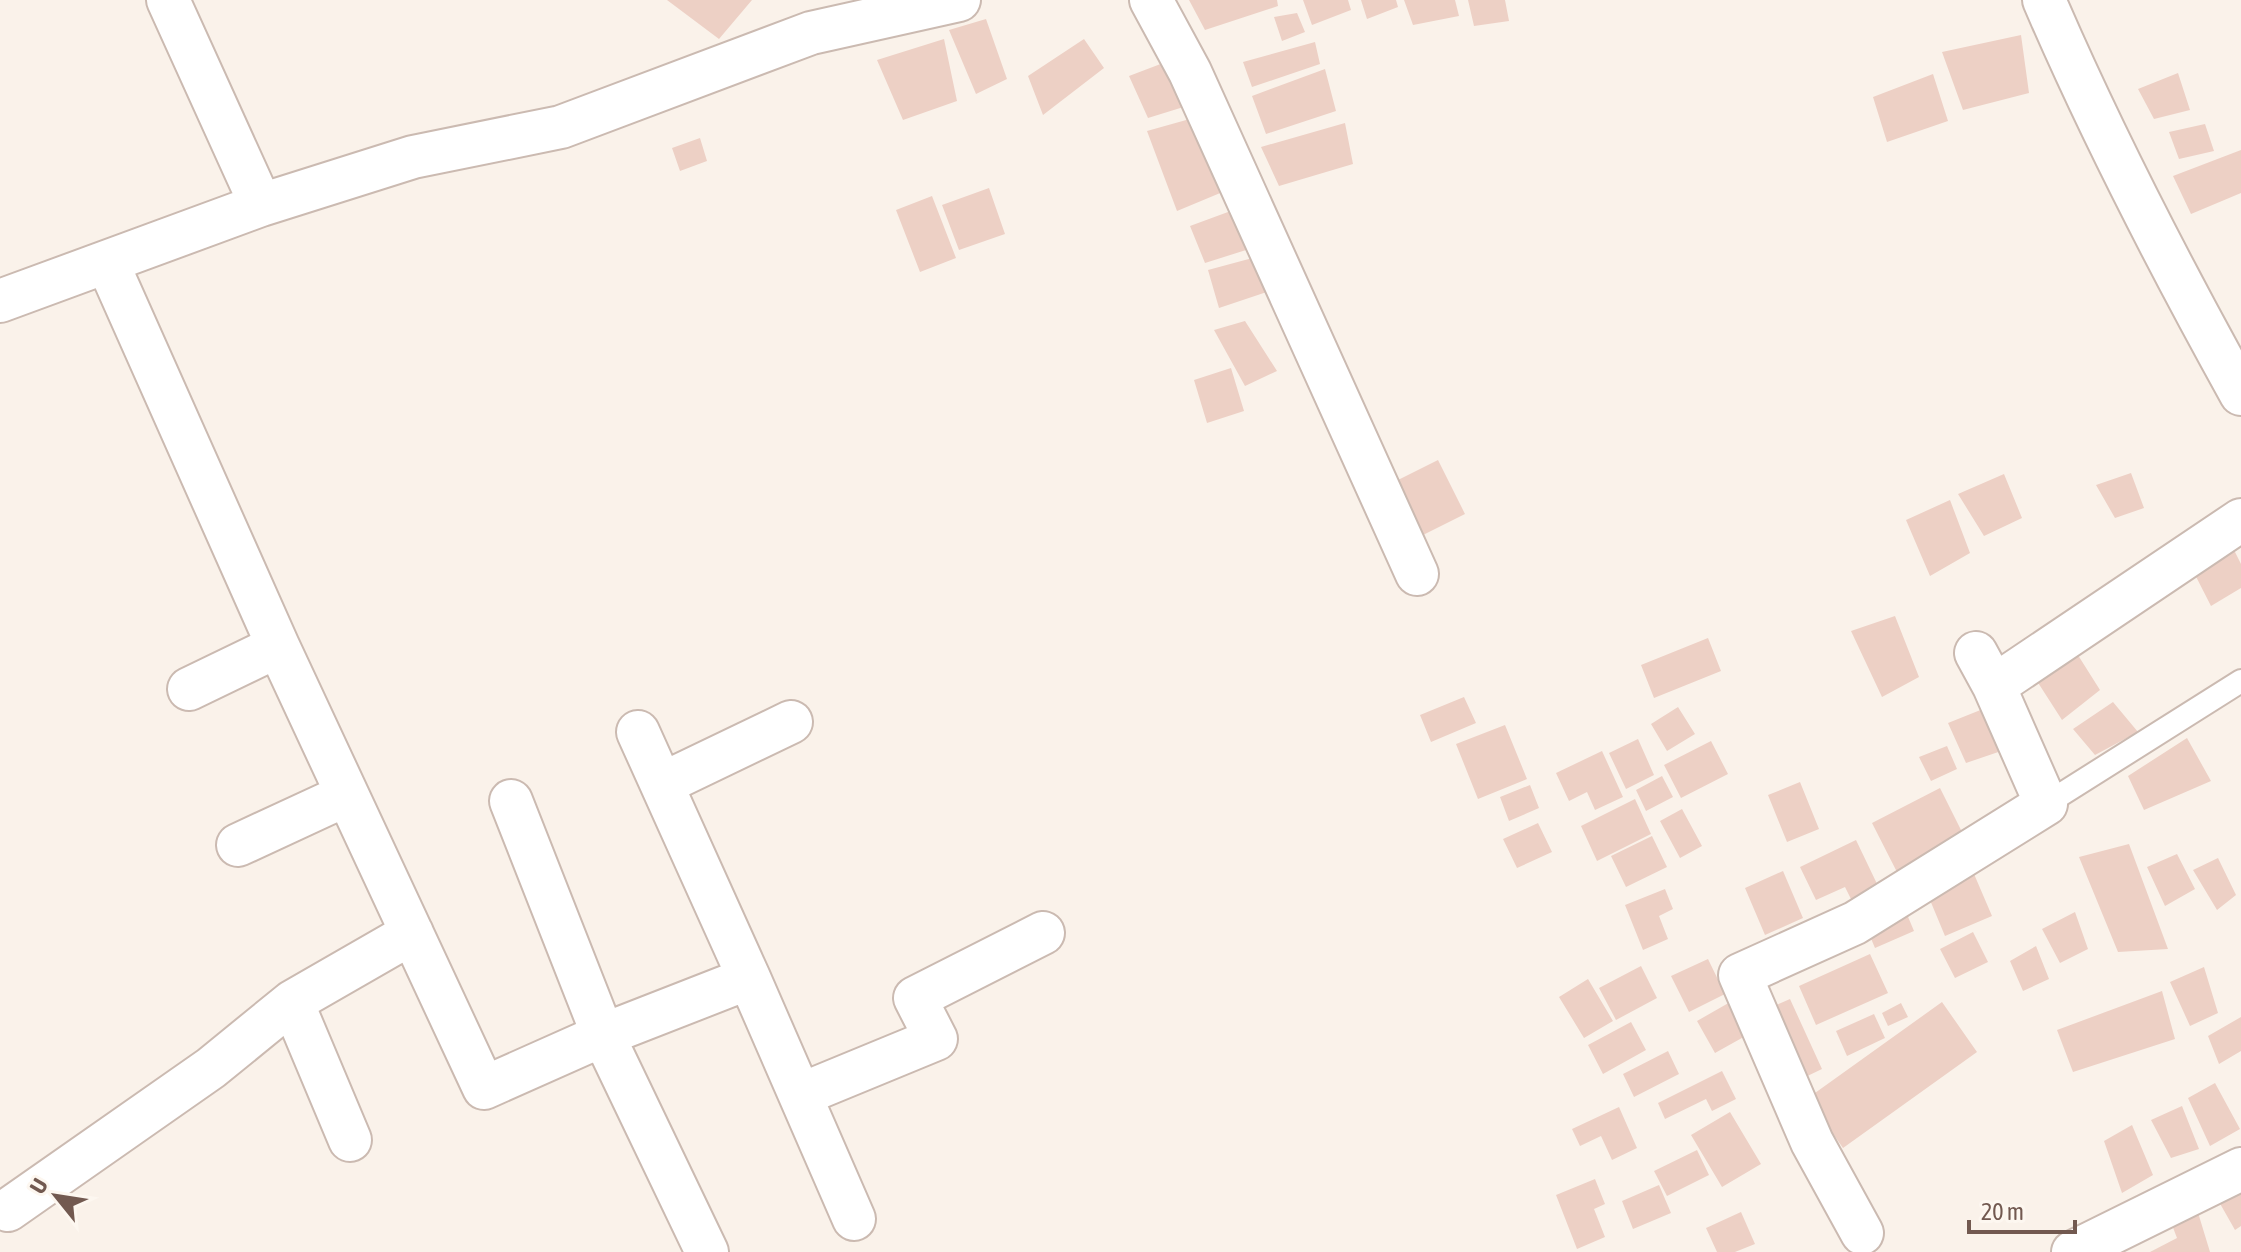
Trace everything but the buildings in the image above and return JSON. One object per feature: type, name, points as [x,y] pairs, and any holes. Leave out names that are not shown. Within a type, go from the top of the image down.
[{"type":"street","points":[[168,0],[261,205]]},
{"type":"street","points":[[0,301],[261,205],[413,157],[561,127],[811,33],[959,0]]},
{"type":"street","points":[[1151,0],[1190,72],[1417,574]]},
{"type":"street","points":[[2044,0],[2178,280],[2241,394]]},
{"type":"street","points":[[107,262],[346,795],[484,1088],[603,1035],[749,978]]},
{"type":"street","points":[[1862,1233],[1812,1142],[1740,975],[1855,923],[2046,804],[1985,670],[2241,520]]},
{"type":"street","points":[[189,689],[278,646]]},
{"type":"street","points":[[662,784],[791,722]]},
{"type":"street","points":[[638,732],[854,1219]]},
{"type":"street","points":[[238,845],[346,795]]},
{"type":"street","points":[[511,801],[603,1035],[707,1252]]},
{"type":"street","points":[[8,1210],[211,1068],[292,1002],[412,933]]},
{"type":"street","points":[[800,1095],[936,1039],[915,998],[1043,933]]},
{"type":"street","points":[[292,1002],[350,1140]]},
{"type":"street","points":[[2073,1252],[2241,1169]]},
{"type":"lane","points":[[2046,804],[2241,681]]}]
